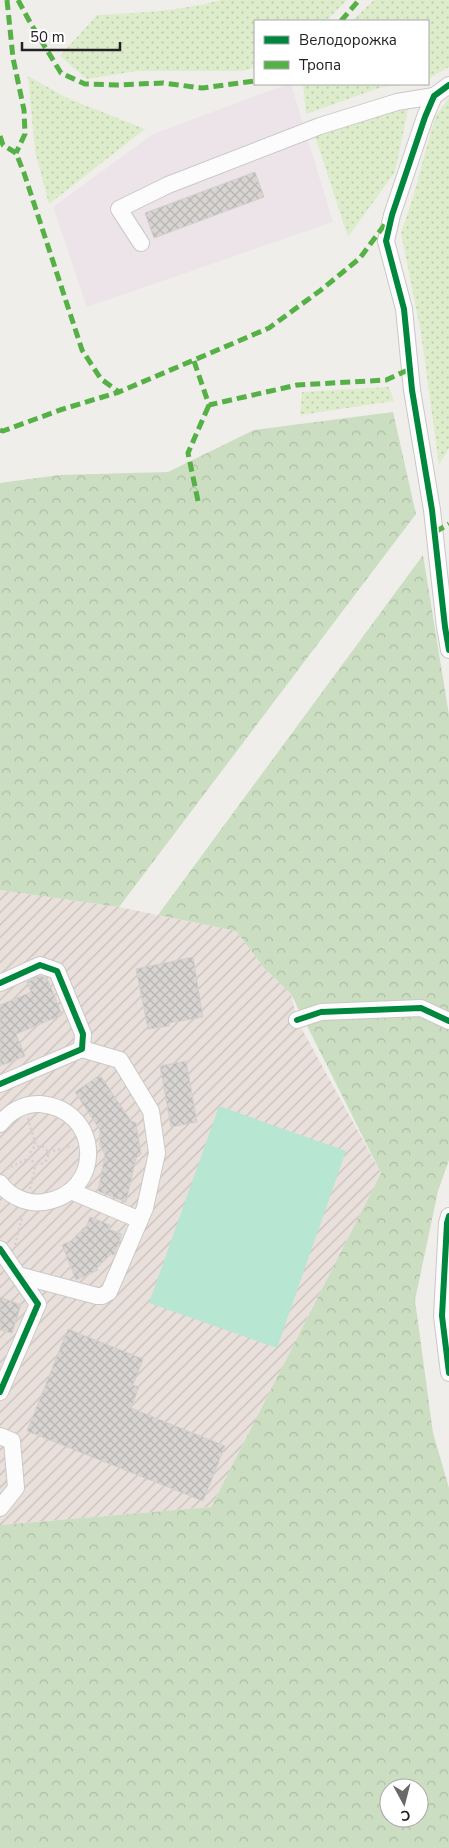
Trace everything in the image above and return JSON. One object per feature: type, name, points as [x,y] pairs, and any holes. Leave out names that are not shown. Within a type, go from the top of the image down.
[{"type":"street","points":[[141,243],[119,208],[168,185],[320,126],[397,102],[434,96],[449,85]]},
{"type":"street","points":[[434,96],[392,215],[386,242],[404,309],[412,390],[432,510],[449,650]]},
{"type":"street","points":[[0,983],[40,966],[57,971],[83,1034],[82,1049]]},
{"type":"street","points":[[297,1020],[321,1012],[421,1008],[449,1021]]},
{"type":"street","points":[[0,1084],[82,1049],[120,1060],[151,1111],[157,1154],[146,1208],[109,1292],[102,1296],[97,1296],[14,1270]]},
{"type":"street","points":[[0,1124],[5,1117],[19,1108],[34,1104],[50,1105],[66,1111],[78,1122],[86,1136],[89,1152],[86,1168],[79,1183],[71,1191],[55,1200],[41,1203],[27,1202],[13,1196],[0,1183]]},
{"type":"street","points":[[71,1191],[140,1220]]},
{"type":"street","points":[[449,1216],[442,1316],[449,1373]]},
{"type":"street","points":[[0,1249],[38,1304],[0,1392]]},
{"type":"street","points":[[0,1436],[12,1441],[16,1488],[0,1508]]},
{"type":"path","points":[[26,1112],[36,1146]]},
{"type":"path","points":[[30,1158],[31,1149],[36,1146],[43,1146],[48,1152],[48,1157],[45,1162],[36,1164]]},
{"type":"path","points":[[48,1152],[74,1146]]},
{"type":"path","points":[[30,1158],[36,1164]]},
{"type":"path","points":[[0,1172],[30,1158]]},
{"type":"path","points":[[28,1198],[36,1164]]},
{"type":"path","points":[[14,1270],[24,1210]]},
{"type":"shaded area","points":[[285,85],[291,85],[333,222],[87,307],[53,207],[153,134]]},
{"type":"shaded area","points":[[0,890],[119,907],[236,931],[265,969],[291,994],[297,1020],[381,1173],[211,1507],[0,1525]]},
{"type":"green space","points":[[221,0],[347,0],[327,20],[254,20],[254,68],[242,71],[137,71],[87,79],[60,56],[97,15],[175,9]]},
{"type":"green space","points":[[374,0],[449,0],[449,67],[429,78],[429,20],[353,20]]},
{"type":"green space","points":[[28,76],[67,98],[145,129],[49,204],[35,151]]},
{"type":"green space","points":[[303,85],[401,85],[382,87],[306,114]]},
{"type":"green space","points":[[449,98],[449,448],[439,465],[421,333],[401,233],[435,117]]},
{"type":"green space","points":[[409,105],[395,172],[348,237],[315,136]]},
{"type":"green space","points":[[389,387],[394,401],[300,415],[302,392]]},
{"type":"green space","points":[[393,412],[416,514],[119,907],[0,890],[0,483],[59,475],[168,472],[254,430]]},
{"type":"green space","points":[[423,555],[449,715],[449,1160],[438,1191],[415,1300],[433,1433],[449,1488],[449,1848],[0,1848],[0,1525],[211,1507],[381,1173],[291,994],[265,969],[236,931],[158,915]]},
{"type":"green space","points":[[219,1106],[346,1151],[277,1348],[149,1303]]},
{"type":"building","points":[[255,172],[264,197],[154,238],[145,213]]},
{"type":"building","points":[[193,957],[203,1017],[169,1023],[169,1026],[148,1029],[136,969]]},
{"type":"building","points":[[40,976],[47,978],[62,1015],[16,1034],[25,1056],[0,1066],[0,1005],[31,992],[27,982]]},
{"type":"building","points":[[186,1061],[197,1122],[171,1127],[160,1066]]},
{"type":"building","points":[[100,1075],[131,1121],[136,1123],[141,1154],[136,1158],[126,1202],[98,1191],[105,1155],[100,1145],[100,1130],[75,1092]]},
{"type":"building","points":[[90,1217],[110,1225],[108,1229],[122,1234],[114,1255],[111,1254],[97,1268],[98,1270],[76,1280],[62,1245],[73,1240],[78,1233],[85,1230]]},
{"type":"building","points":[[0,1297],[21,1305],[12,1333],[0,1330]]},
{"type":"building","points":[[68,1329],[143,1359],[133,1385],[139,1387],[131,1408],[225,1446],[203,1501],[27,1431]]},
{"type":"marked path","points":[[7,0],[13,58],[24,110],[25,134],[16,153]]},
{"type":"marked path","points":[[18,0],[61,73],[85,84],[163,83],[202,88],[254,81]]},
{"type":"marked path","points":[[342,20],[359,0]]},
{"type":"marked path","points":[[0,136],[3,145],[16,153],[24,173],[82,350],[101,379],[119,392]]},
{"type":"marked path","points":[[0,430],[3,431],[60,410],[119,392],[269,328],[321,290],[360,258],[388,220]]},
{"type":"marked path","points":[[194,361],[209,405],[297,385],[386,380],[410,369]]},
{"type":"marked path","points":[[198,501],[188,453],[209,405]]},
{"type":"marked path","points":[[435,532],[449,524]]},
{"type":"cycle path","points":[[449,85],[434,96],[425,117],[392,215],[386,241],[404,309],[412,390],[432,510],[449,650]]},
{"type":"cycle path","points":[[0,983],[40,965],[57,971],[83,1034],[82,1049],[0,1084]]},
{"type":"cycle path","points":[[297,1020],[321,1012],[421,1008],[449,1021]]},
{"type":"cycle path","points":[[449,1216],[447,1223],[442,1316],[449,1373]]},
{"type":"cycle path","points":[[0,1249],[38,1304],[0,1392]]}]
